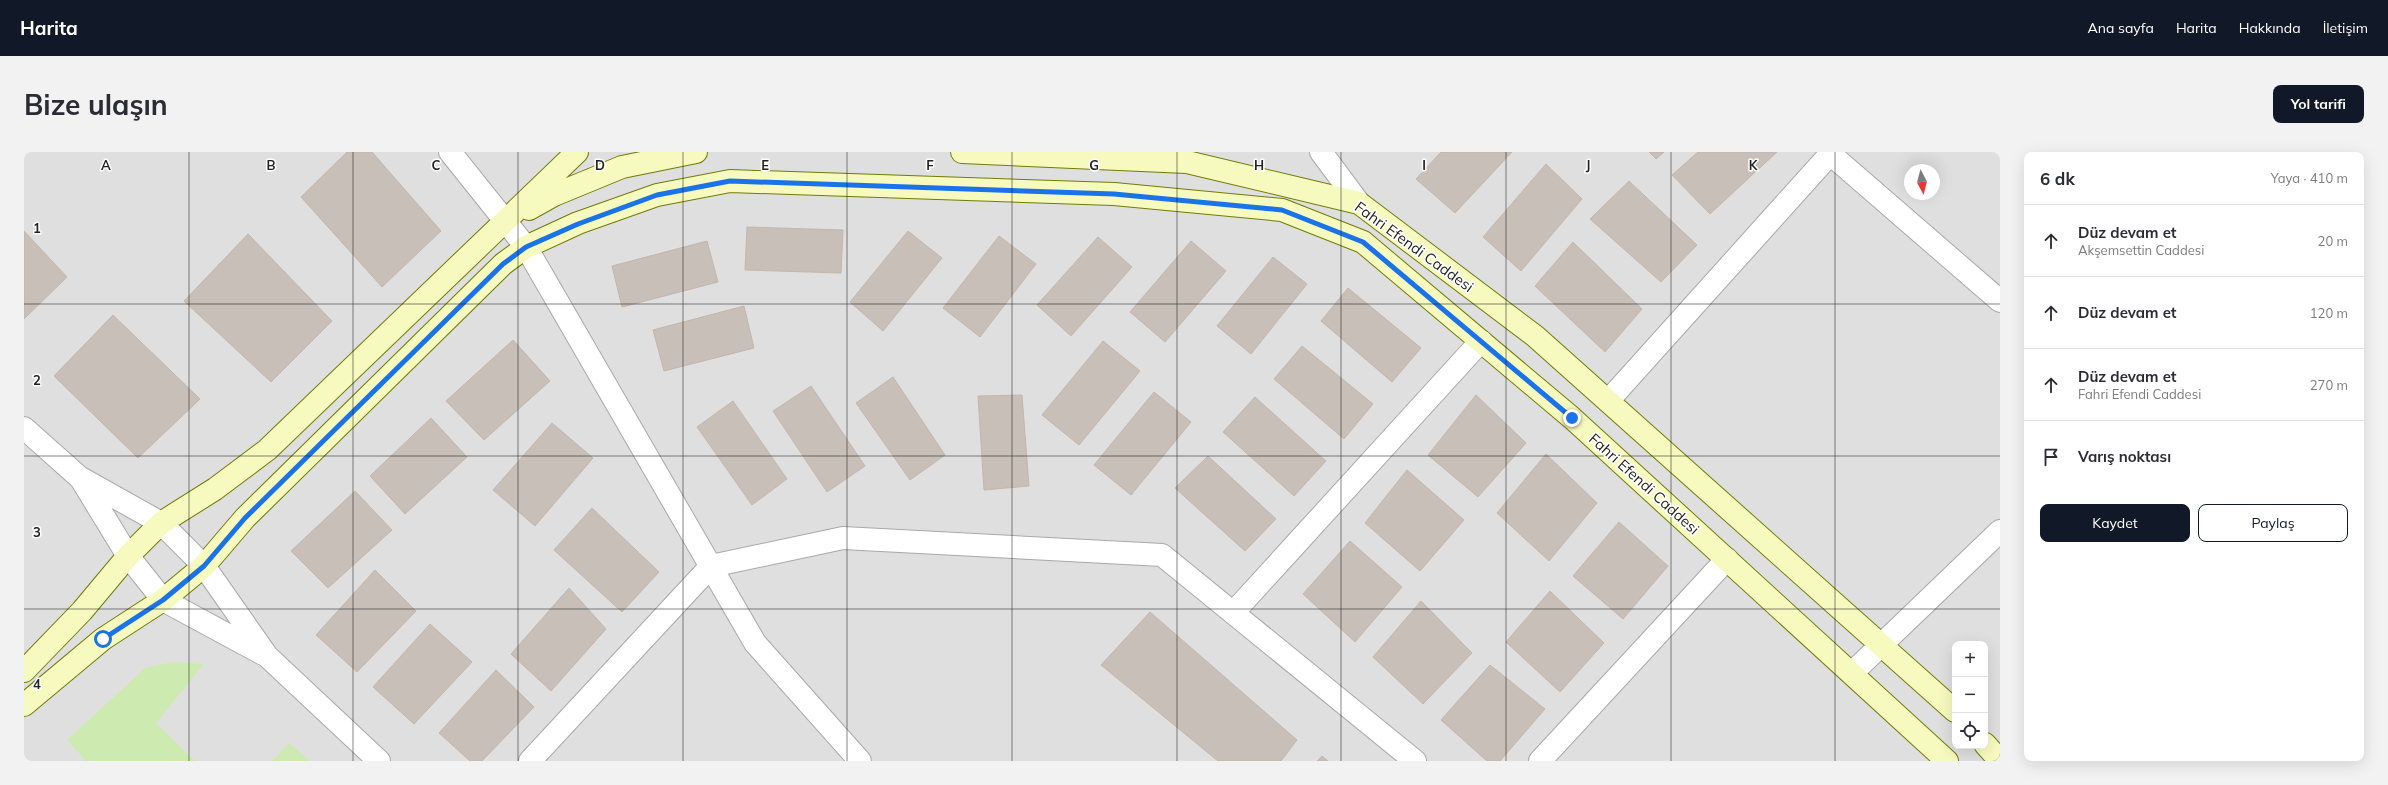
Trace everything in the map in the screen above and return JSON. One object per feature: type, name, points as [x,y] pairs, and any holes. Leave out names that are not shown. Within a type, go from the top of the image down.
[{"type":"street","points":[[450,152],[507,221],[526,247],[755,643],[860,761]]},
{"type":"street","points":[[24,672],[82,611],[128,556],[161,523],[215,489],[267,450],[507,221],[577,152]]},
{"type":"street","points":[[507,221],[554,195],[622,167],[696,152]]},
{"type":"street","name":"Fahri Efendi Caddesi","points":[[962,152],[1186,162],[1359,203],[1535,336],[1883,645],[1952,708]]},
{"type":"street","points":[[1320,152],[1359,203]]},
{"type":"street","points":[[1608,401],[1830,153],[2000,301]]},
{"type":"street","name":"Fahri Efendi Caddesi","points":[[24,705],[103,639],[163,600],[204,566],[245,518],[503,264],[526,247],[578,224],[657,195],[730,181],[1114,194],[1282,210],[1363,242],[1572,418],[1948,761]]},
{"type":"street","points":[[1233,613],[1481,342]]},
{"type":"street","points":[[24,428],[79,477],[161,523],[204,566],[267,656],[379,761]]},
{"type":"street","points":[[79,477],[128,556],[163,600],[267,656]]},
{"type":"street","points":[[1852,672],[1883,645],[2000,531]]},
{"type":"street","points":[[530,761],[711,566],[844,538],[1162,555],[1415,761]]},
{"type":"street","points":[[1540,761],[1727,559]]},
{"type":"street","points":[[1988,747],[2000,761]]},
{"type":"shaded area","points":[[24,152],[2000,152],[2000,761],[24,761]]},
{"type":"green space","points":[[172,662],[204,664],[156,723],[195,761],[86,761],[67,740],[145,668]]},
{"type":"green space","points":[[289,743],[310,761],[272,761]]},
{"type":"building","points":[[347,152],[372,152],[441,231],[382,287],[301,197]]},
{"type":"building","points":[[1441,152],[1512,152],[1455,213],[1416,179]]},
{"type":"building","points":[[1649,152],[1664,152],[1656,159]]},
{"type":"building","points":[[1698,152],[1777,152],[1710,214],[1672,175]]},
{"type":"building","points":[[1546,164],[1582,199],[1521,271],[1483,237]]},
{"type":"building","points":[[1629,181],[1697,245],[1661,282],[1590,219]]},
{"type":"building","points":[[747,227],[843,230],[841,273],[745,270]]},
{"type":"building","points":[[24,231],[67,277],[24,319]]},
{"type":"building","points":[[908,231],[942,258],[883,331],[850,302]]},
{"type":"building","points":[[248,234],[332,321],[271,382],[184,301]]},
{"type":"building","points":[[999,236],[1036,264],[980,337],[943,308]]},
{"type":"building","points":[[1098,237],[1132,267],[1071,336],[1037,305]]},
{"type":"building","points":[[707,241],[718,282],[622,307],[612,266]]},
{"type":"building","points":[[1191,241],[1226,271],[1165,342],[1130,312]]},
{"type":"building","points":[[1573,242],[1642,309],[1605,352],[1535,286]]},
{"type":"building","points":[[1273,257],[1307,284],[1251,354],[1217,326]]},
{"type":"building","points":[[1348,288],[1421,348],[1392,382],[1321,321]]},
{"type":"building","points":[[744,306],[754,348],[664,371],[653,330]]},
{"type":"building","points":[[113,315],[200,399],[138,458],[54,376]]},
{"type":"building","points":[[513,340],[550,381],[484,440],[446,401]]},
{"type":"building","points":[[1103,341],[1140,371],[1079,445],[1042,415]]},
{"type":"building","points":[[1302,346],[1373,404],[1344,439],[1274,379]]},
{"type":"building","points":[[893,377],[945,455],[910,480],[856,403]]},
{"type":"building","points":[[811,386],[865,466],[827,492],[773,411]]},
{"type":"building","points":[[1154,392],[1191,422],[1131,495],[1094,465]]},
{"type":"building","points":[[1022,395],[1029,486],[984,490],[978,396]]},
{"type":"building","points":[[1476,395],[1526,443],[1478,497],[1428,455]]},
{"type":"building","points":[[1255,397],[1326,461],[1294,496],[1223,432]]},
{"type":"building","points":[[733,401],[787,479],[752,505],[697,427]]},
{"type":"building","points":[[431,418],[467,457],[405,514],[370,476]]},
{"type":"building","points":[[552,423],[593,458],[535,526],[493,490]]},
{"type":"building","points":[[1546,454],[1597,503],[1549,561],[1497,513]]},
{"type":"building","points":[[1208,456],[1276,519],[1245,551],[1175,488]]},
{"type":"building","points":[[1407,470],[1464,520],[1420,571],[1365,523]]},
{"type":"building","points":[[355,491],[392,530],[328,588],[291,551]]},
{"type":"building","points":[[592,508],[659,572],[622,612],[554,550]]},
{"type":"building","points":[[1619,522],[1668,566],[1623,619],[1573,576]]},
{"type":"building","points":[[1350,541],[1402,587],[1355,642],[1303,594]]},
{"type":"building","points":[[375,570],[416,611],[357,672],[316,635]]},
{"type":"building","points":[[569,588],[606,629],[551,691],[511,654]]},
{"type":"building","points":[[1550,591],[1604,643],[1560,692],[1506,642]]},
{"type":"building","points":[[1421,601],[1472,653],[1423,704],[1373,657]]},
{"type":"building","points":[[1150,612],[1297,740],[1281,761],[1218,761],[1101,665]]},
{"type":"building","points":[[430,624],[472,662],[414,724],[373,687]]},
{"type":"building","points":[[1490,665],[1545,709],[1500,761],[1487,761],[1441,720]]},
{"type":"building","points":[[496,670],[534,707],[482,761],[470,761],[439,733]]},
{"type":"building","points":[[1322,756],[1328,761],[1317,761]]},
{"type":"route","points":[[103,639],[163,600],[204,566],[245,518],[291,472],[503,264],[526,247],[578,224],[657,195],[730,181],[880,184],[1114,194],[1282,210],[1363,242],[1572,418]]}]
